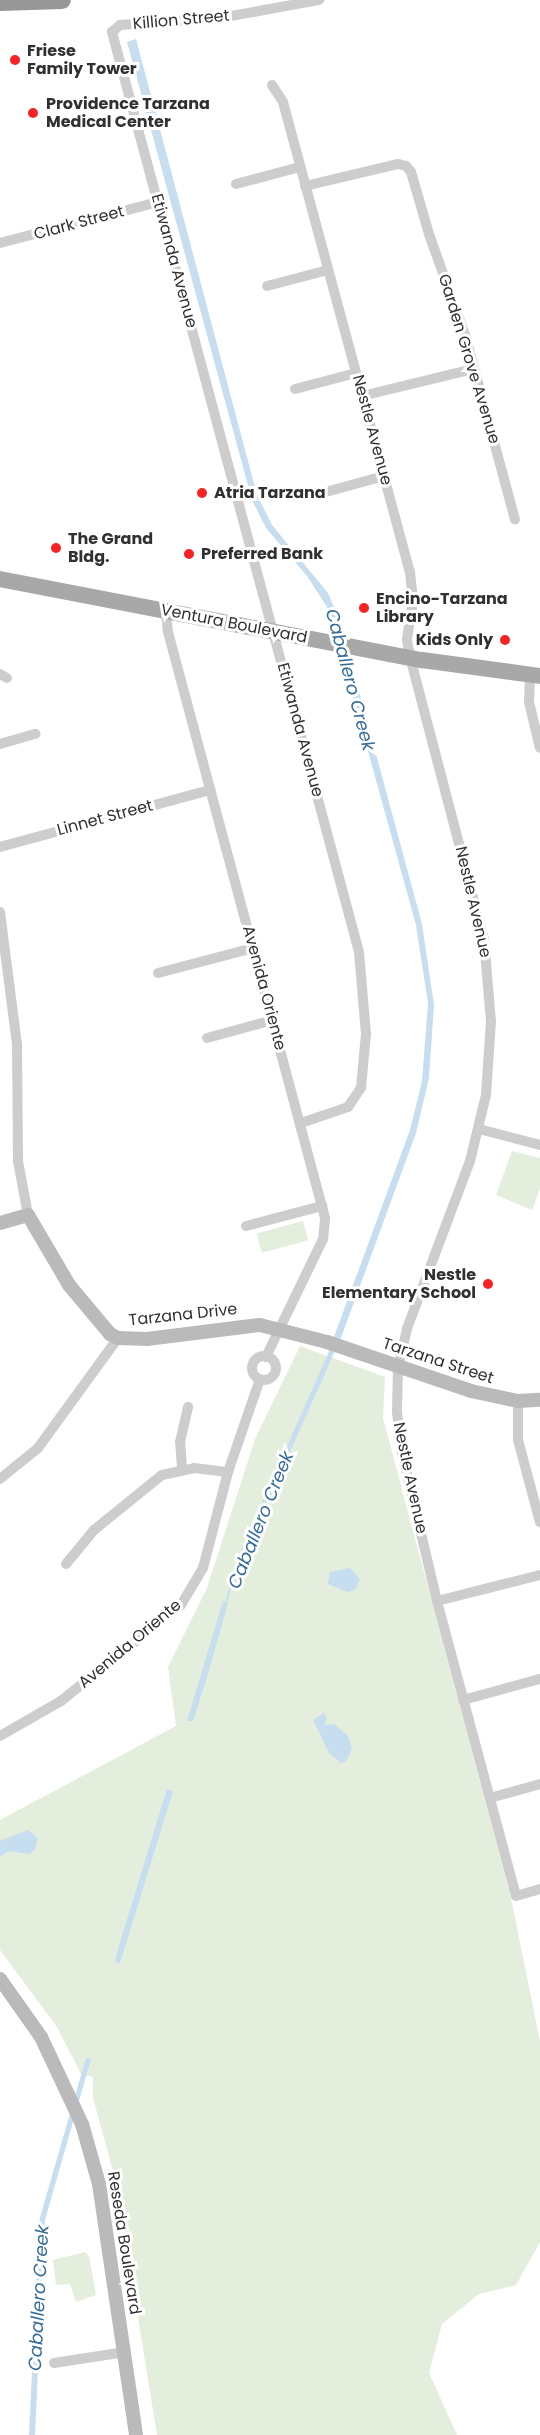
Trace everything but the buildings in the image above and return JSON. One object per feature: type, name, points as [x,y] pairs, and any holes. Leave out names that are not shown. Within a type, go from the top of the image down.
[{"type":"highway","points":[[0,2],[62,0]]},
{"type":"main road","name":"Ventura Boulevard","points":[[0,579],[410,657],[535,675]]},
{"type":"street","name":"Killion Street","points":[[114,27],[252,14],[319,0]]},
{"type":"street","name":"Etiwanda Avenue","points":[[114,27],[158,202],[359,952],[365,987],[363,1079],[356,1098],[339,1112],[301,1123]]},
{"type":"street","name":"Nestle Avenue","points":[[272,85],[283,102],[412,585],[410,657],[484,940],[492,1021],[489,1071],[479,1129],[407,1329],[398,1367],[397,1412],[402,1453],[437,1601],[516,1896],[540,1889]]},
{"type":"street","name":"Garden Grove Avenue","points":[[305,186],[406,166],[474,369],[515,520]]},
{"type":"street","points":[[236,184],[300,167]]},
{"type":"street","name":"Clark Street","points":[[0,243],[158,202]]},
{"type":"street","points":[[267,286],[328,270]]},
{"type":"street","points":[[362,396],[474,369]]},
{"type":"street","points":[[295,389],[356,373]]},
{"type":"street","points":[[322,493],[384,476]]},
{"type":"street","name":"Avenida Oriente","points":[[166,611],[210,790],[322,1206],[323,1239],[266,1357]]},
{"type":"street","points":[[535,675],[534,703],[540,748]]},
{"type":"street","points":[[0,744],[36,734]]},
{"type":"street","name":"Linnet Street","points":[[0,847],[210,790]]},
{"type":"street","points":[[0,912],[17,1044],[18,1161],[28,1215],[69,1285],[110,1334],[118,1338]]},
{"type":"street","points":[[158,973],[186,972],[253,948]]},
{"type":"street","points":[[207,1038],[273,1020]]},
{"type":"street","points":[[479,1129],[540,1145]]},
{"type":"street","points":[[246,1226],[322,1206]]},
{"type":"street","points":[[0,1223],[28,1215]]},
{"type":"street","name":"Tarzana Drive","points":[[0,1479],[38,1448],[118,1338],[147,1338],[245,1325],[280,1329],[327,1342]]},
{"type":"street","name":"Tarzana Street","points":[[327,1342],[471,1391],[518,1401],[540,1400]]},
{"type":"street","name":"Avenida Oriente","points":[[260,1379],[271,1377],[275,1371],[274,1364],[266,1357]]},
{"type":"street","name":"Avenida Oriente","points":[[0,1736],[61,1701],[181,1605],[203,1568],[228,1472],[260,1379],[252,1365],[256,1359],[266,1357]]},
{"type":"street","points":[[518,1401],[518,1440],[540,1522]]},
{"type":"street","points":[[182,1468],[180,1442],[188,1407]]},
{"type":"street","points":[[66,1564],[94,1530],[145,1485],[182,1468],[228,1472]]},
{"type":"street","points":[[437,1601],[540,1575]]},
{"type":"street","points":[[463,1700],[540,1679]]},
{"type":"street","points":[[490,1798],[540,1784]]},
{"type":"street","name":"Reseda Boulevard","points":[[0,1979],[27,2015],[55,2062],[75,2106],[99,2184],[136,2435]]},
{"type":"street","points":[[54,2363],[125,2352]]},
{"type":"green space","points":[[512,1151],[540,1158],[540,1189],[532,1210],[496,1195]]},
{"type":"green space","points":[[303,1221],[308,1240],[262,1253],[257,1233]]},
{"type":"green space","points":[[300,1346],[385,1377],[383,1418],[511,1898],[540,2041],[540,2242],[516,2285],[479,2294],[442,2324],[429,2373],[457,2435],[157,2435],[116,2182],[93,2098],[93,2077],[81,2074],[57,2027],[0,1950],[0,1820],[176,1726],[168,1667],[207,1588],[255,1439]]},
{"type":"green space","points":[[85,2252],[89,2256],[96,2295],[76,2302],[70,2284],[56,2285],[53,2260]]},
{"type":"water","points":[[136,39],[257,495],[272,525],[328,593],[340,621],[422,924],[434,1005],[429,1078],[416,1133],[342,1335],[245,1553],[233,1588],[229,1587],[241,1550],[327,1356],[410,1130],[422,1081],[428,1003],[416,925],[329,610],[307,576],[266,528],[252,500],[127,42]]},
{"type":"water","points":[[350,1568],[360,1579],[355,1590],[347,1592],[328,1584],[330,1572]]},
{"type":"water","points":[[223,1601],[228,1603],[207,1677],[193,1721],[187,1721]]},
{"type":"water","points":[[324,1713],[327,1718],[324,1725],[334,1724],[348,1736],[352,1749],[346,1761],[341,1763],[329,1753],[313,1720]]},
{"type":"water","points":[[167,1789],[173,1791],[120,1963],[115,1962],[118,1949]]},
{"type":"water","points":[[28,1830],[38,1838],[35,1850],[29,1854],[10,1851],[0,1856],[0,1841]]},
{"type":"water","points":[[86,2058],[91,2059],[45,2220],[35,2435],[29,2435],[39,2221]]},
{"type":"waterway","name":"Caballero Creek","points":[[226,1603],[231,1585]]},
{"type":"place","name":"Friese Family Tower","points":[[15,60]]},
{"type":"place","name":"Providence Tarzana Medical Center","points":[[33,113]]},
{"type":"place","name":"Atria Tarzana","points":[[202,493]]},
{"type":"place","name":"The Grand Bldg.","points":[[56,548]]},
{"type":"place","name":"Preferred Bank","points":[[189,554]]},
{"type":"place","name":"Encino-Tarzana Library","points":[[364,608]]},
{"type":"place","name":"Kids Only","points":[[505,640]]},
{"type":"place","name":"Nestle Elementary School","points":[[488,1284]]}]
